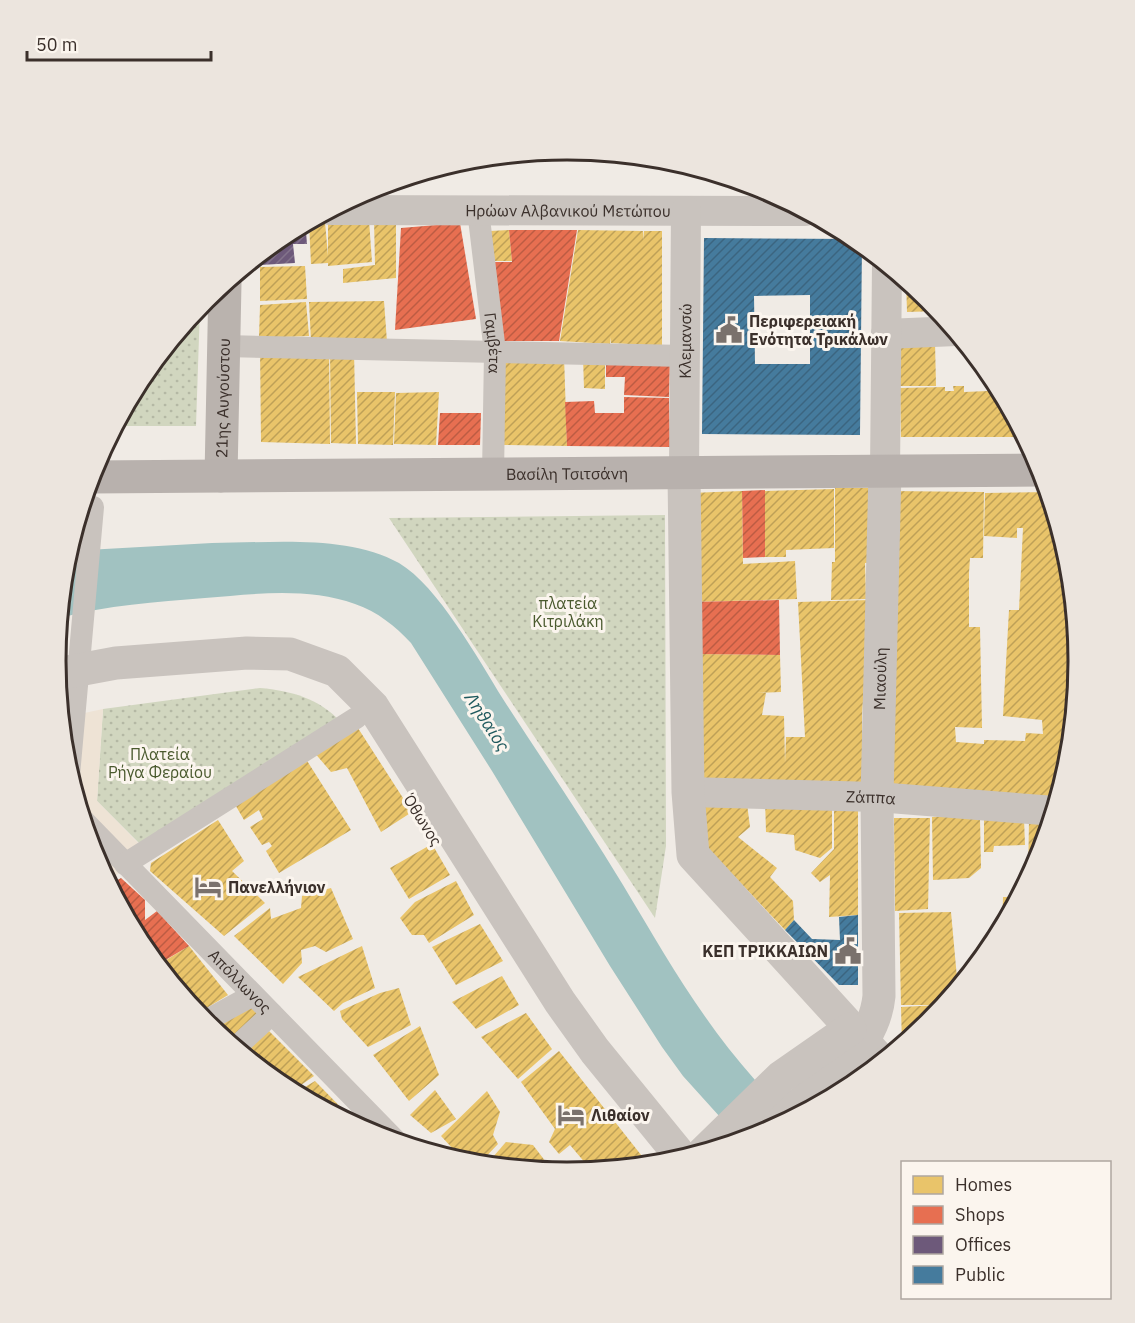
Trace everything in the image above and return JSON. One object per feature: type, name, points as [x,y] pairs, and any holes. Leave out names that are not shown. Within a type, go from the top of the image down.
[{"type":"main road","name":"21ης Αυγούστου","points":[[220,476],[225,296]]},
{"type":"main road","name":"Βασίλη Τσιτσάνη","points":[[92,502],[220,476],[1031,470]]},
{"type":"street","name":"Ηρώων Αλβανικού Μετώπου","points":[[350,210],[686,211],[777,206]]},
{"type":"street","name":"Γαμβέτα","points":[[478,210],[495,352],[493,474]]},
{"type":"street","name":"Κλεμανσώ","points":[[684,473],[686,211]]},
{"type":"street","name":"Μιαούλη","points":[[788,1112],[832,1076],[865,1045],[874,1023],[879,996],[877,797],[885,471],[887,275]]},
{"type":"street","points":[[886,334],[945,331]]},
{"type":"street","points":[[224,346],[685,356]]},
{"type":"street","points":[[684,473],[688,792],[691,845],[696,861],[865,1045],[781,1077],[711,1141]]},
{"type":"street","points":[[68,700],[67,673],[80,635],[92,504]]},
{"type":"street","points":[[67,673],[116,663],[247,653],[290,654],[337,671],[373,707],[579,1029],[693,1147]]},
{"type":"street","name":"Όθωνος","points":[[67,673],[114,678],[237,670],[282,670],[318,681],[340,699],[356,718],[532,996],[653,1155]]},
{"type":"street","points":[[125,864],[356,718]]},
{"type":"street","name":"Ζάππα","points":[[688,792],[877,797],[1046,810]]},
{"type":"street","name":"Απόλλωνος","points":[[97,835],[383,1128]]},
{"type":"street","points":[[214,1017],[253,995]]},
{"type":"street","points":[[241,1042],[272,1014]]},
{"type":"green space","points":[[200,321],[196,426],[125,426],[170,356]]},
{"type":"green space","name":"πλατεία Κιτριλάκη","points":[[665,515],[666,846],[655,918],[389,518]]},
{"type":"green space","name":"Πλατεία Ρήγα Φεραίου","points":[[260,688],[283,691],[314,701],[341,722],[143,847],[97,801],[103,709]]},
{"type":"shaded area","points":[[103,709],[97,801],[149,854],[115,876],[104,853],[83,791],[69,716]]},
{"type":"water","name":"Ληθαίος","points":[[308,542],[356,548],[379,554],[399,563],[414,574],[428,588],[469,644],[609,861],[700,1010],[755,1080],[741,1132],[735,1134],[683,1076],[662,1047],[492,771],[411,643],[399,631],[386,620],[355,604],[318,595],[280,593],[132,605],[68,616],[79,550],[212,543]]},
{"type":"building: Homes","points":[[374,219],[396,220],[396,278],[343,283],[343,269],[375,265]]},
{"type":"building: Homes","points":[[369,220],[372,262],[328,266],[328,263],[311,264],[309,232],[325,223],[328,256],[328,222]]},
{"type":"building: Homes","points":[[509,230],[512,261],[492,261],[490,231]]},
{"type":"building: Homes","points":[[578,230],[643,231],[643,240],[644,231],[662,231],[662,346],[611,343],[611,337],[610,344],[560,341]]},
{"type":"building: Homes","points":[[305,266],[307,299],[260,301],[260,267]]},
{"type":"building: Homes","points":[[906,292],[926,311],[907,312]]},
{"type":"building: Homes","points":[[384,301],[387,342],[311,341],[309,302]]},
{"type":"building: Homes","points":[[306,302],[309,336],[259,338],[260,305]]},
{"type":"building: Homes","points":[[935,342],[936,386],[900,386],[899,343]]},
{"type":"building: Homes","points":[[260,348],[329,350],[330,444],[261,442]]},
{"type":"building: Homes","points":[[330,350],[354,351],[356,444],[331,443]]},
{"type":"building: Homes","points":[[502,356],[564,356],[567,446],[502,445]]},
{"type":"building: Homes","points":[[583,357],[605,357],[605,389],[584,388]]},
{"type":"building: Homes","points":[[953,386],[964,386],[964,392],[988,391],[988,389],[1015,437],[901,437],[900,388],[945,387],[945,391],[954,391]]},
{"type":"building: Homes","points":[[357,392],[395,392],[393,445],[358,444]]},
{"type":"building: Homes","points":[[439,392],[436,445],[394,444],[396,393]]},
{"type":"building: Homes","points":[[835,488],[874,488],[873,563],[865,563],[866,599],[831,600],[832,562],[835,562]]},
{"type":"building: Homes","points":[[834,489],[834,548],[786,550],[786,557],[765,557],[765,491]]},
{"type":"building: Homes","points":[[742,491],[743,564],[795,561],[797,599],[692,602],[690,493]]},
{"type":"building: Homes","points":[[890,491],[984,492],[983,558],[970,558],[969,573],[969,627],[980,627],[982,728],[955,727],[956,742],[984,744],[984,740],[1025,741],[1026,733],[1043,734],[1042,720],[1003,716],[1009,610],[1019,610],[1023,528],[1017,528],[1017,538],[984,536],[985,493],[1039,492],[1059,564],[1068,629],[1068,694],[1065,727],[1050,797],[884,788]]},
{"type":"building: Homes","points":[[870,600],[862,715],[862,785],[699,778],[696,654],[780,655],[781,692],[756,693],[766,693],[762,715],[784,716],[785,763],[786,737],[805,737],[798,602]]},
{"type":"building: Homes","points":[[356,725],[412,812],[381,832],[347,768],[331,772],[313,751]]},
{"type":"building: Homes","points":[[304,756],[351,830],[279,873],[266,851],[272,846],[269,842],[262,845],[250,827],[263,819],[259,810],[244,820],[233,801]]},
{"type":"building: Homes","points":[[699,793],[746,796],[750,827],[738,837],[777,868],[770,877],[793,901],[794,920],[785,930],[700,840]]},
{"type":"building: Homes","points":[[765,799],[832,803],[832,848],[820,858],[795,850],[794,835],[766,832]]},
{"type":"building: Homes","points":[[858,802],[858,915],[829,917],[830,875],[820,882],[811,873],[834,849],[834,803]]},
{"type":"building: Homes","points":[[932,817],[980,819],[981,868],[969,878],[933,880]]},
{"type":"building: Homes","points":[[894,818],[930,818],[928,909],[895,911]]},
{"type":"building: Homes","points":[[984,819],[1024,819],[1025,845],[994,846],[993,852],[984,852]]},
{"type":"building: Homes","name":"Πανελλήνιον","points":[[218,820],[244,861],[232,871],[265,903],[224,936],[150,871],[151,863]]},
{"type":"building: Homes","points":[[1029,820],[1043,820],[1031,853],[1028,859]]},
{"type":"building: Homes","points":[[432,844],[450,875],[409,899],[390,868]]},
{"type":"building: Homes","points":[[456,881],[474,915],[429,943],[424,935],[412,935],[400,918],[415,902]]},
{"type":"building: Homes","points":[[331,888],[353,939],[326,952],[315,946],[301,950],[302,963],[283,984],[234,936],[270,908],[271,919],[301,908],[302,896]]},
{"type":"building: Homes","points":[[1003,897],[1010,897],[1003,911]]},
{"type":"building: Homes","points":[[951,912],[957,977],[933,1005],[901,1005],[899,913]]},
{"type":"building: Homes","points":[[480,924],[503,961],[456,985],[432,947]]},
{"type":"building: Homes","points":[[189,946],[228,995],[206,1009],[165,960]]},
{"type":"building: Homes","points":[[362,946],[375,988],[343,1003],[334,1011],[298,977]]},
{"type":"building: Homes","points":[[502,976],[519,1005],[476,1029],[452,1002]]},
{"type":"building: Homes","points":[[399,988],[411,1025],[368,1047],[342,1019],[340,1011],[380,993]]},
{"type":"building: Homes","points":[[248,1002],[262,1018],[237,1039],[217,1020]]},
{"type":"building: Homes","points":[[932,1005],[902,1035],[901,1007]]},
{"type":"building: Homes","points":[[526,1013],[552,1049],[518,1079],[481,1037]]},
{"type":"building: Homes","points":[[420,1026],[439,1075],[409,1101],[373,1055]]},
{"type":"building: Homes","points":[[265,1027],[314,1076],[300,1085],[244,1045]]},
{"type":"building: Homes","points":[[559,1051],[643,1157],[585,1162],[570,1145],[559,1154],[549,1142],[555,1129],[521,1082]]},
{"type":"building: Homes","points":[[315,1081],[343,1109],[317,1096],[305,1087]]},
{"type":"building: Homes","points":[[435,1090],[456,1119],[431,1133],[410,1115]]},
{"type":"building: Homes","points":[[487,1091],[500,1112],[493,1135],[498,1144],[486,1156],[453,1149],[441,1136]]},
{"type":"building: Homes","points":[[506,1142],[533,1145],[546,1162],[502,1159],[493,1157]]},
{"type":"building: Shops","points":[[460,223],[476,319],[395,330],[401,228]]},
{"type":"building: Shops","points":[[509,230],[577,230],[559,341],[500,341],[493,262],[512,262]]},
{"type":"building: Shops","points":[[606,357],[670,357],[669,397],[624,395],[625,377],[606,377]]},
{"type":"building: Shops","points":[[624,397],[669,398],[670,447],[567,446],[565,402],[594,401],[595,413],[624,413]]},
{"type":"building: Shops","points":[[440,413],[481,413],[480,445],[438,445]]},
{"type":"building: Shops","points":[[765,490],[765,557],[743,558],[742,491]]},
{"type":"building: Shops","points":[[779,600],[780,655],[694,654],[692,602]]},
{"type":"building: Shops","points":[[121,878],[145,900],[145,920],[157,911],[189,946],[165,960],[133,912],[117,880]]},
{"type":"building: Offices","points":[[306,234],[307,244],[293,244],[295,263],[261,265]]},
{"type":"building: Public","name":"Περιφερειακή Ενότητα Τρικάλων","points":[[704,238],[836,239],[862,256],[860,435],[702,434]],"holes":[[[810,295],[810,364],[755,364],[754,296]]]},
{"type":"building: Public","points":[[858,915],[858,985],[839,985],[785,930],[794,920],[812,939],[840,940],[839,917]]},
{"type":"place","name":"Περιφερειακή Ενότητα Τρικάλων","points":[[729,330]]},
{"type":"place","name":"Πανελλήνιον","points":[[208,887]]},
{"type":"place","name":"ΚΕΠ ΤΡΙΚΚΑΙΩΝ","points":[[848,951]]},
{"type":"place","name":"Λιθαίον","points":[[571,1115]]}]
